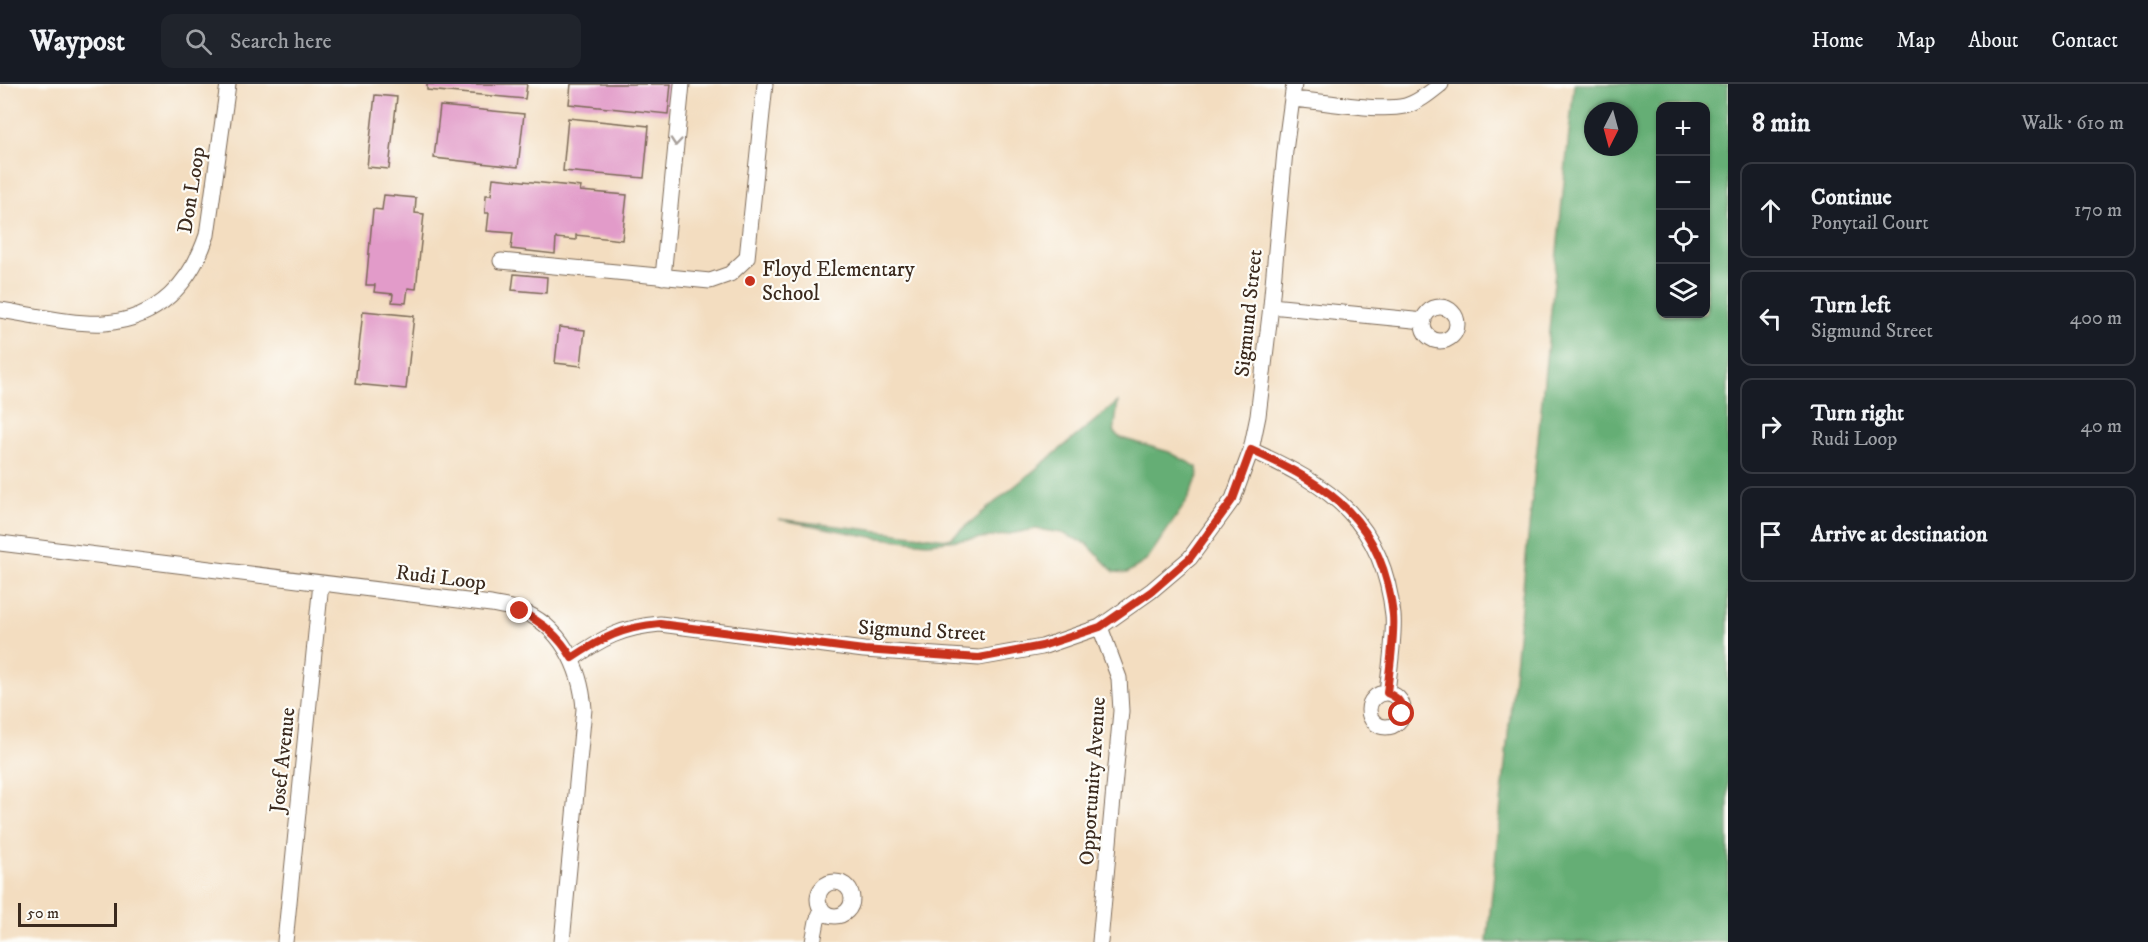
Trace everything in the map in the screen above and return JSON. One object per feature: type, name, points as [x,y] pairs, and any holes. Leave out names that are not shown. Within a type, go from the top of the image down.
[{"type":"street","name":"Don Loop","points":[[0,310],[105,323],[128,318],[153,308],[181,286],[197,262],[207,235],[228,84]]},
{"type":"street","points":[[663,277],[682,84]]},
{"type":"street","points":[[501,261],[710,281],[730,274],[747,258],[765,84]]},
{"type":"street","points":[[1293,91],[1380,107],[1406,106],[1442,84]]},
{"type":"street","name":"Sigmund Street","points":[[572,658],[620,631],[638,626],[660,624],[864,650],[979,658],[1042,646],[1100,627],[1152,591],[1190,558],[1233,499],[1251,450],[1258,416],[1271,306],[1285,151],[1293,91]]},
{"type":"street","points":[[1271,306],[1424,321]]},
{"type":"street","points":[[1251,450],[1294,469],[1334,495],[1362,525],[1382,562],[1394,616],[1387,693]]},
{"type":"street","name":"Rudi Loop","points":[[0,543],[491,604],[520,611],[539,621],[554,633],[572,658],[583,690],[584,709],[562,942]]},
{"type":"street","name":"Josef Avenue","points":[[285,942],[321,583]]},
{"type":"street","name":"Opportunity Avenue","points":[[1100,627],[1119,678],[1121,711],[1100,942]]},
{"type":"street","points":[[813,942],[822,909]]},
{"type":"green space","points":[[1574,84],[1728,84],[1728,942],[1487,942]]},
{"type":"green space","points":[[1118,402],[1114,433],[1121,438],[1169,452],[1197,467],[1198,476],[1185,504],[1146,561],[1127,573],[1114,572],[1087,544],[1062,533],[1036,529],[992,537],[927,543],[872,537],[778,519],[951,538]]},
{"type":"building","points":[[427,84],[527,84],[525,99],[427,90]]},
{"type":"building","points":[[571,84],[671,84],[668,114],[569,104]]},
{"type":"building","points":[[375,95],[397,97],[389,169],[367,167]]},
{"type":"building","points":[[440,106],[524,114],[518,167],[434,158]]},
{"type":"building","points":[[568,118],[649,126],[644,178],[563,171]]},
{"type":"building","points":[[493,178],[581,187],[580,191],[627,195],[622,240],[576,235],[576,240],[556,238],[555,254],[511,249],[513,233],[487,231],[489,213],[485,213],[486,195],[491,195]]},
{"type":"building","points":[[384,195],[416,198],[415,213],[424,214],[416,289],[408,288],[406,303],[392,302],[393,294],[374,292],[375,285],[366,285],[373,209],[382,210]]},
{"type":"building","points":[[514,274],[547,277],[546,293],[512,290]]},
{"type":"building","points":[[363,311],[414,316],[406,389],[355,384]]},
{"type":"building","points":[[559,327],[585,330],[581,366],[555,363]]},
{"type":"place","name":"Floyd Elementary School","points":[[750,281]]},
{"type":"route","points":[[520,611],[539,621],[554,633],[572,658],[620,631],[638,626],[660,624],[864,650],[979,658],[1042,646],[1100,627],[1152,591],[1190,558],[1233,499],[1251,450],[1294,469],[1334,495],[1362,525],[1382,562],[1394,616],[1387,693],[1400,701],[1402,714]]}]
